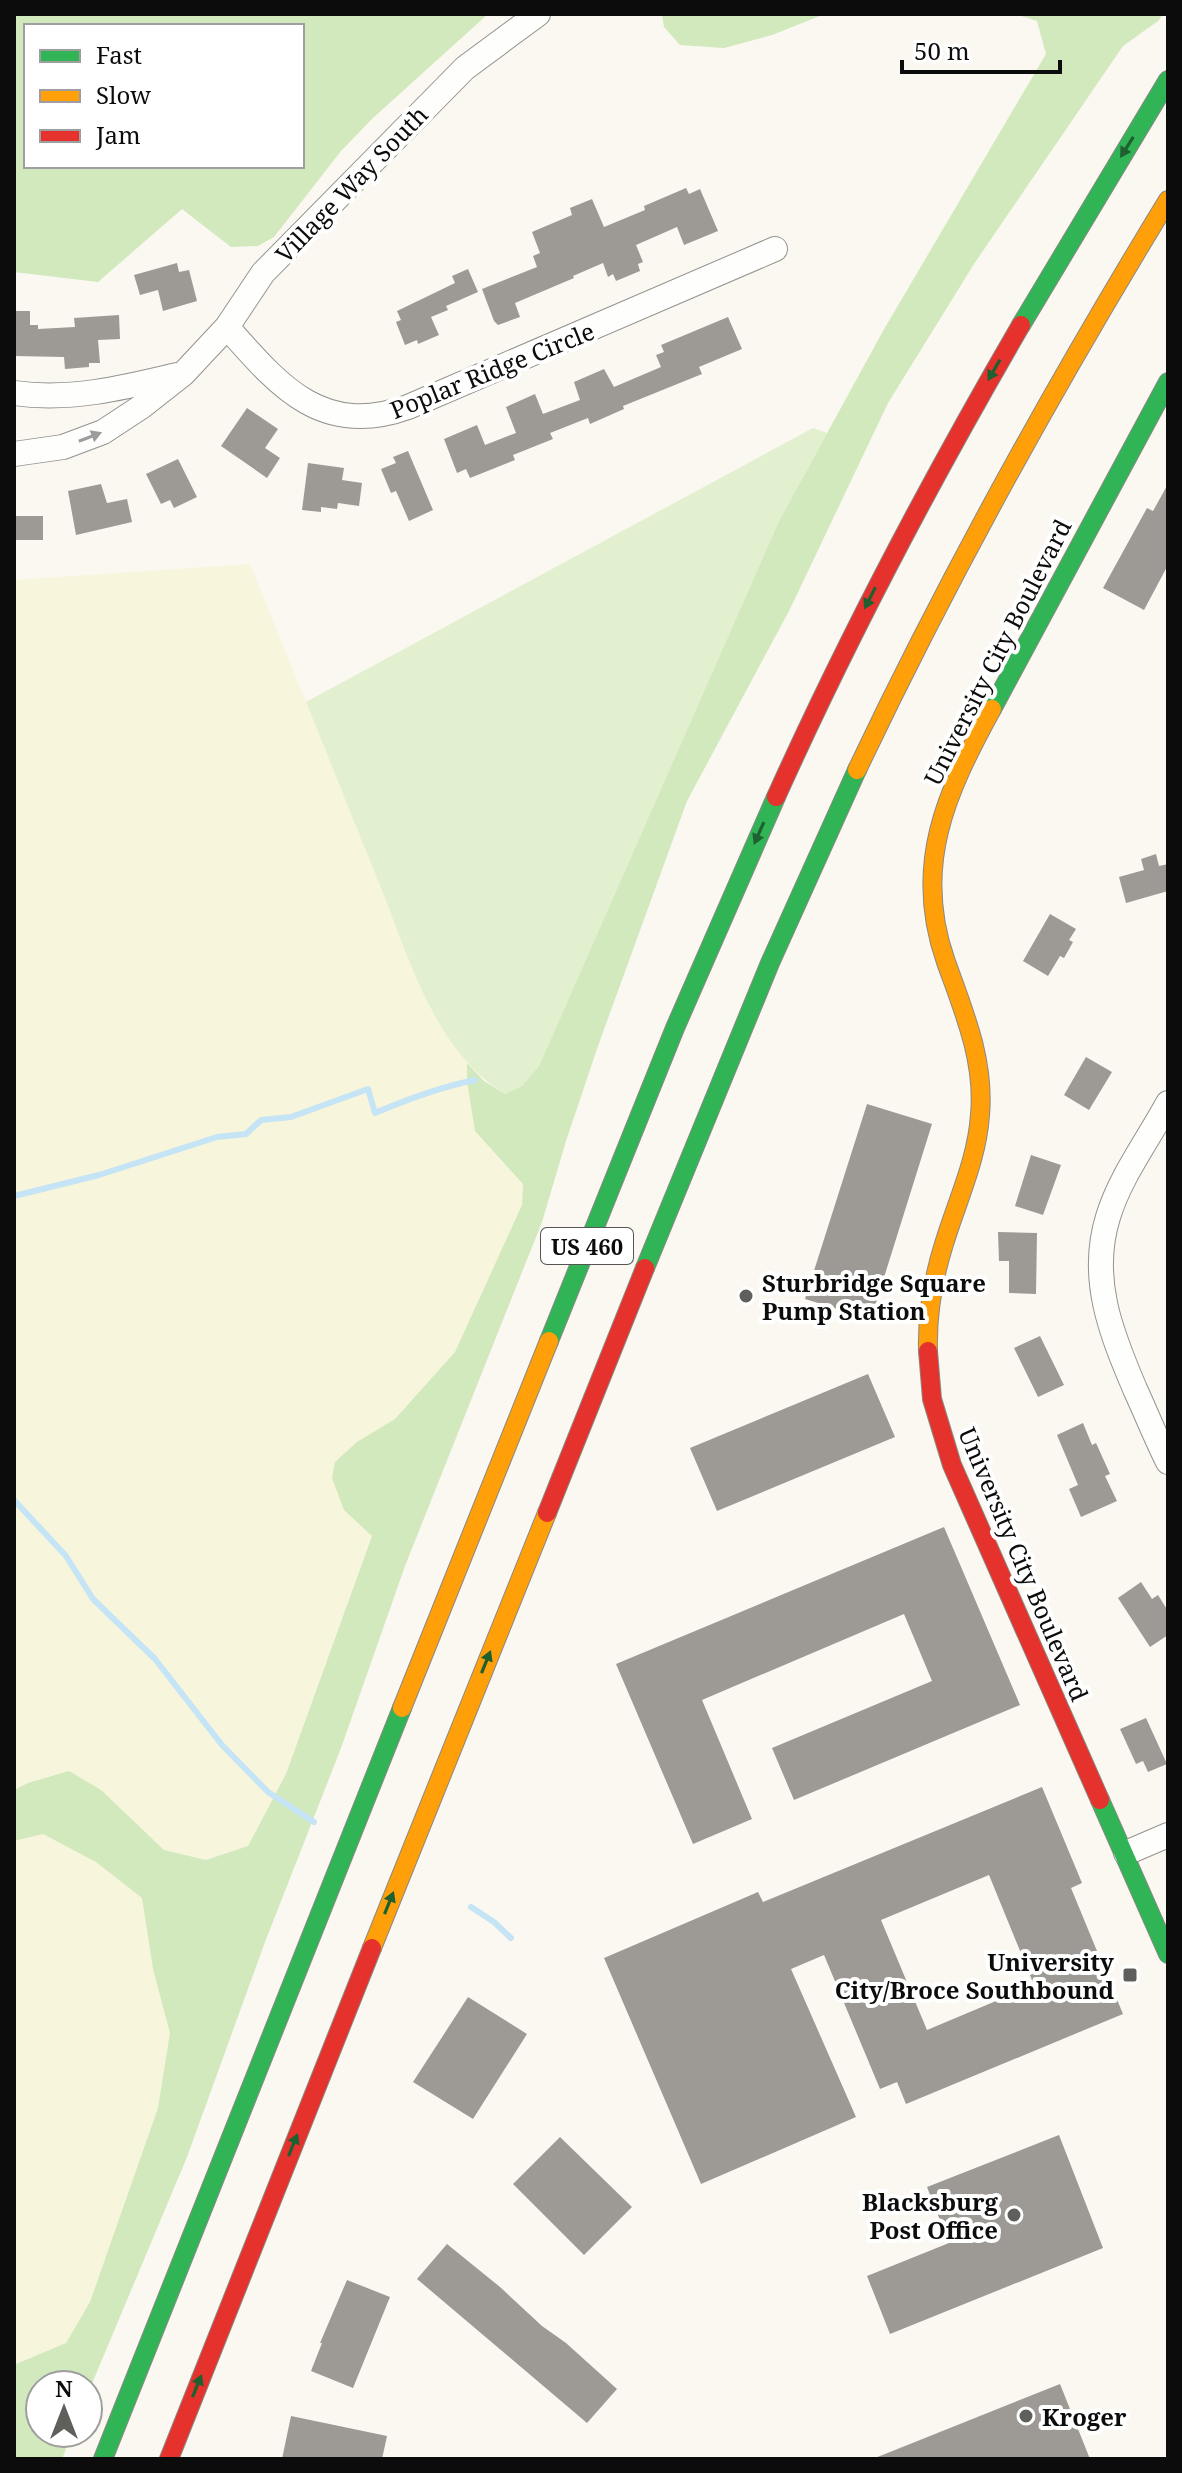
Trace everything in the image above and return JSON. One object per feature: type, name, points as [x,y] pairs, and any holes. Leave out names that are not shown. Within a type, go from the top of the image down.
[{"type":"main road","name":"US 460","points":[[103,2459],[349,1837],[722,914],[838,662],[921,502],[1039,291],[1168,80]]},
{"type":"main road","name":"US 460","points":[[169,2459],[402,1870],[739,1035],[798,897],[944,593],[1067,371],[1168,200]]},
{"type":"main road","name":"University City Boulevard","points":[[1168,382],[950,789],[936,835],[932,883],[939,938],[974,1034],[981,1107],[970,1173],[938,1264],[927,1316],[926,1342],[933,1404],[952,1465],[1168,1954]]},
{"type":"street","name":"Village Way South","points":[[14,454],[63,447],[103,432],[183,374],[227,327],[263,273],[465,68],[538,14]]},
{"type":"street","name":"Poplar Ridge Circle","points":[[227,327],[278,383],[293,395],[335,413],[376,416],[408,407],[775,249]]},
{"type":"street","points":[[14,393],[70,396],[117,390],[183,374]]},
{"type":"street","points":[[1168,1103],[1119,1189],[1108,1218],[1101,1247],[1101,1290],[1113,1338],[1168,1462]]},
{"type":"street","points":[[1126,1853],[1168,1835]]},
{"type":"shaded area","points":[[250,564],[429,1006],[467,1063],[467,1081],[499,1158],[523,1184],[522,1205],[455,1352],[395,1419],[357,1442],[344,1510],[372,1535],[286,1774],[248,1846],[206,1860],[164,1850],[101,1790],[28,1783],[14,1790],[14,580]]},
{"type":"shaded area","points":[[43,1834],[96,1862],[142,1898],[153,1969],[171,2033],[158,2108],[91,2302],[66,2343],[14,2367],[14,1841]]},
{"type":"green space","points":[[14,14],[488,14],[341,151],[274,237],[258,246],[231,247],[182,209],[98,282],[14,272]]},
{"type":"green space","points":[[662,14],[825,14],[772,35],[724,48],[680,45],[664,27]]},
{"type":"green space","points":[[1015,14],[1163,14],[1123,46],[974,264],[888,403],[790,609],[687,801],[598,1046],[542,1222],[405,1566],[341,1748],[265,1942],[187,2157],[98,2369],[24,2369],[24,2449],[66,2449],[62,2459],[14,2459],[14,2367],[66,2343],[90,2302],[158,2108],[170,2033],[153,1969],[142,1898],[96,1862],[43,1834],[14,1841],[14,1790],[69,1771],[101,1790],[164,1850],[206,1860],[248,1846],[286,1774],[372,1536],[344,1510],[332,1478],[335,1462],[357,1442],[395,1419],[455,1352],[522,1205],[523,1184],[475,1131],[467,1063],[484,1081],[505,1094],[522,1086],[539,1066],[779,521],[883,331],[1046,54],[1037,21]]},
{"type":"green space","points":[[813,428],[827,433],[779,521],[539,1066],[522,1086],[505,1094],[480,1075],[459,1052],[425,997],[306,702]]},
{"type":"building","points":[[686,188],[689,194],[700,189],[718,231],[684,245],[677,227],[636,245],[643,262],[638,264],[640,271],[616,281],[613,274],[608,277],[603,263],[515,303],[520,317],[498,325],[494,321],[482,289],[537,267],[533,256],[540,253],[532,232],[572,215],[570,208],[592,199],[604,227]]},
{"type":"building","points":[[177,263],[179,272],[189,270],[197,301],[163,311],[158,290],[140,295],[134,275]]},
{"type":"building","points":[[468,269],[478,292],[446,306],[448,310],[431,317],[439,335],[418,344],[417,340],[405,345],[396,322],[401,320],[397,311],[455,283],[452,276]]},
{"type":"building","points":[[14,311],[30,311],[30,325],[38,325],[38,329],[75,327],[74,318],[119,315],[120,339],[98,340],[100,363],[89,363],[89,367],[65,369],[64,357],[14,356]]},
{"type":"building","points":[[728,317],[742,349],[699,367],[702,374],[623,406],[624,409],[590,424],[588,418],[550,433],[553,439],[513,455],[515,460],[470,478],[466,469],[457,473],[444,439],[477,425],[485,445],[516,433],[506,407],[535,394],[543,414],[580,400],[574,382],[604,369],[614,387],[661,367],[656,355],[664,352],[661,345]]},
{"type":"building","points":[[247,408],[278,429],[265,448],[280,458],[267,478],[221,446]]},
{"type":"building","points":[[408,451],[433,510],[409,521],[396,491],[391,493],[381,469],[396,463],[393,457]]},
{"type":"building","points":[[178,459],[197,497],[174,508],[170,500],[161,504],[146,474]]},
{"type":"building","points":[[308,463],[344,468],[342,480],[362,483],[359,506],[338,503],[337,509],[321,507],[321,512],[302,510]]},
{"type":"building","points":[[101,484],[107,503],[127,499],[132,522],[76,535],[68,491]]},
{"type":"building","points":[[1168,484],[1168,565],[1144,610],[1103,588],[1147,508],[1153,511]]},
{"type":"building","points":[[14,516],[43,516],[43,540],[14,540]]},
{"type":"building","points":[[1156,854],[1159,866],[1168,864],[1168,891],[1126,903],[1119,877],[1144,870],[1141,859]]},
{"type":"building","points":[[1050,914],[1076,929],[1064,958],[1060,956],[1048,976],[1023,961]]},
{"type":"building","points":[[1086,1057],[1112,1072],[1089,1110],[1064,1095]]},
{"type":"building","points":[[867,1104],[932,1124],[871,1319],[805,1299]]},
{"type":"building","points":[[1031,1155],[1061,1165],[1043,1215],[1015,1206]]},
{"type":"building","points":[[998,1232],[1037,1233],[1036,1294],[1009,1293],[1009,1261],[999,1261]]},
{"type":"building","points":[[1040,1336],[1064,1385],[1038,1397],[1014,1348]]},
{"type":"building","points":[[868,1374],[895,1437],[717,1511],[690,1448]]},
{"type":"building","points":[[1083,1423],[1110,1474],[1105,1476],[1117,1501],[1081,1517],[1069,1489],[1078,1485],[1057,1435]]},
{"type":"building","points":[[944,1527],[1020,1705],[794,1800],[772,1748],[932,1681],[904,1614],[702,1700],[752,1819],[693,1844],[616,1664]]},
{"type":"building","points":[[1141,1582],[1152,1599],[1158,1595],[1168,1611],[1168,1635],[1150,1647],[1118,1598]]},
{"type":"building","points":[[1146,1718],[1167,1764],[1148,1772],[1143,1761],[1136,1764],[1120,1729]]},
{"type":"building","points":[[1042,1787],[1082,1883],[1071,1888],[1123,2014],[906,2104],[897,2082],[880,2089],[824,1955],[791,1969],[856,2117],[701,2184],[604,1958],[758,1892],[763,1902]],"holes":[[[989,1875],[1034,1985],[927,2030],[881,1920]]]},
{"type":"building","points":[[468,1997],[527,2034],[473,2119],[413,2082]]},
{"type":"building","name":"Blacksburg Post Office","points":[[1059,2135],[1103,2248],[890,2334],[867,2276],[949,2243],[927,2187]]},
{"type":"building","points":[[560,2137],[632,2207],[584,2255],[513,2184]]},
{"type":"building","points":[[447,2244],[617,2389],[587,2423],[417,2279]]},
{"type":"building","points":[[347,2280],[390,2297],[353,2388],[311,2371]]},
{"type":"building","name":"Kroger","points":[[1060,2384],[1090,2459],[875,2459],[875,2458]]},
{"type":"building","points":[[291,2416],[387,2436],[382,2459],[282,2459]]},
{"type":"waterway","points":[[14,1196],[99,1175],[217,1137],[246,1134],[261,1120],[291,1117],[368,1089],[375,1113],[424,1094],[475,1080]]},
{"type":"waterway","points":[[14,1500],[66,1556],[93,1599],[155,1659],[222,1745],[268,1792],[314,1822]]},
{"type":"waterway","points":[[471,1907],[511,1938]]},
{"type":"traffic: fast","points":[[1021,325],[1168,80]]},
{"type":"traffic: fast","points":[[992,709],[1168,382]]},
{"type":"traffic: fast","points":[[645,1268],[770,963],[857,770]]},
{"type":"traffic: fast","points":[[549,1341],[675,1028],[776,797]]},
{"type":"traffic: fast","points":[[103,2459],[402,1708]]},
{"type":"traffic: fast","points":[[1100,1800],[1168,1954]]},
{"type":"traffic: slow","points":[[857,770],[929,624],[1005,481],[1168,200]]},
{"type":"traffic: slow","points":[[928,1351],[934,1284],[975,1148],[981,1095],[972,1037],[936,927],[932,894],[933,862],[948,801],[992,709]]},
{"type":"traffic: slow","points":[[402,1708],[549,1341]]},
{"type":"traffic: slow","points":[[372,1948],[547,1513]]},
{"type":"traffic: jam","points":[[776,797],[892,558],[1021,325]]},
{"type":"traffic: jam","points":[[547,1513],[645,1268]]},
{"type":"traffic: jam","points":[[928,1351],[932,1399],[952,1465],[1100,1800]]},
{"type":"traffic: jam","points":[[169,2459],[372,1948]]},
{"type":"place","name":"Sturbridge Square Pump Station","points":[[746,1296]]},
{"type":"place","name":"University City/Broce Southbound","points":[[1130,1975]]},
{"type":"place","name":"Blacksburg Post Office","points":[[1014,2215]]},
{"type":"place","name":"Kroger","points":[[1026,2416]]}]
